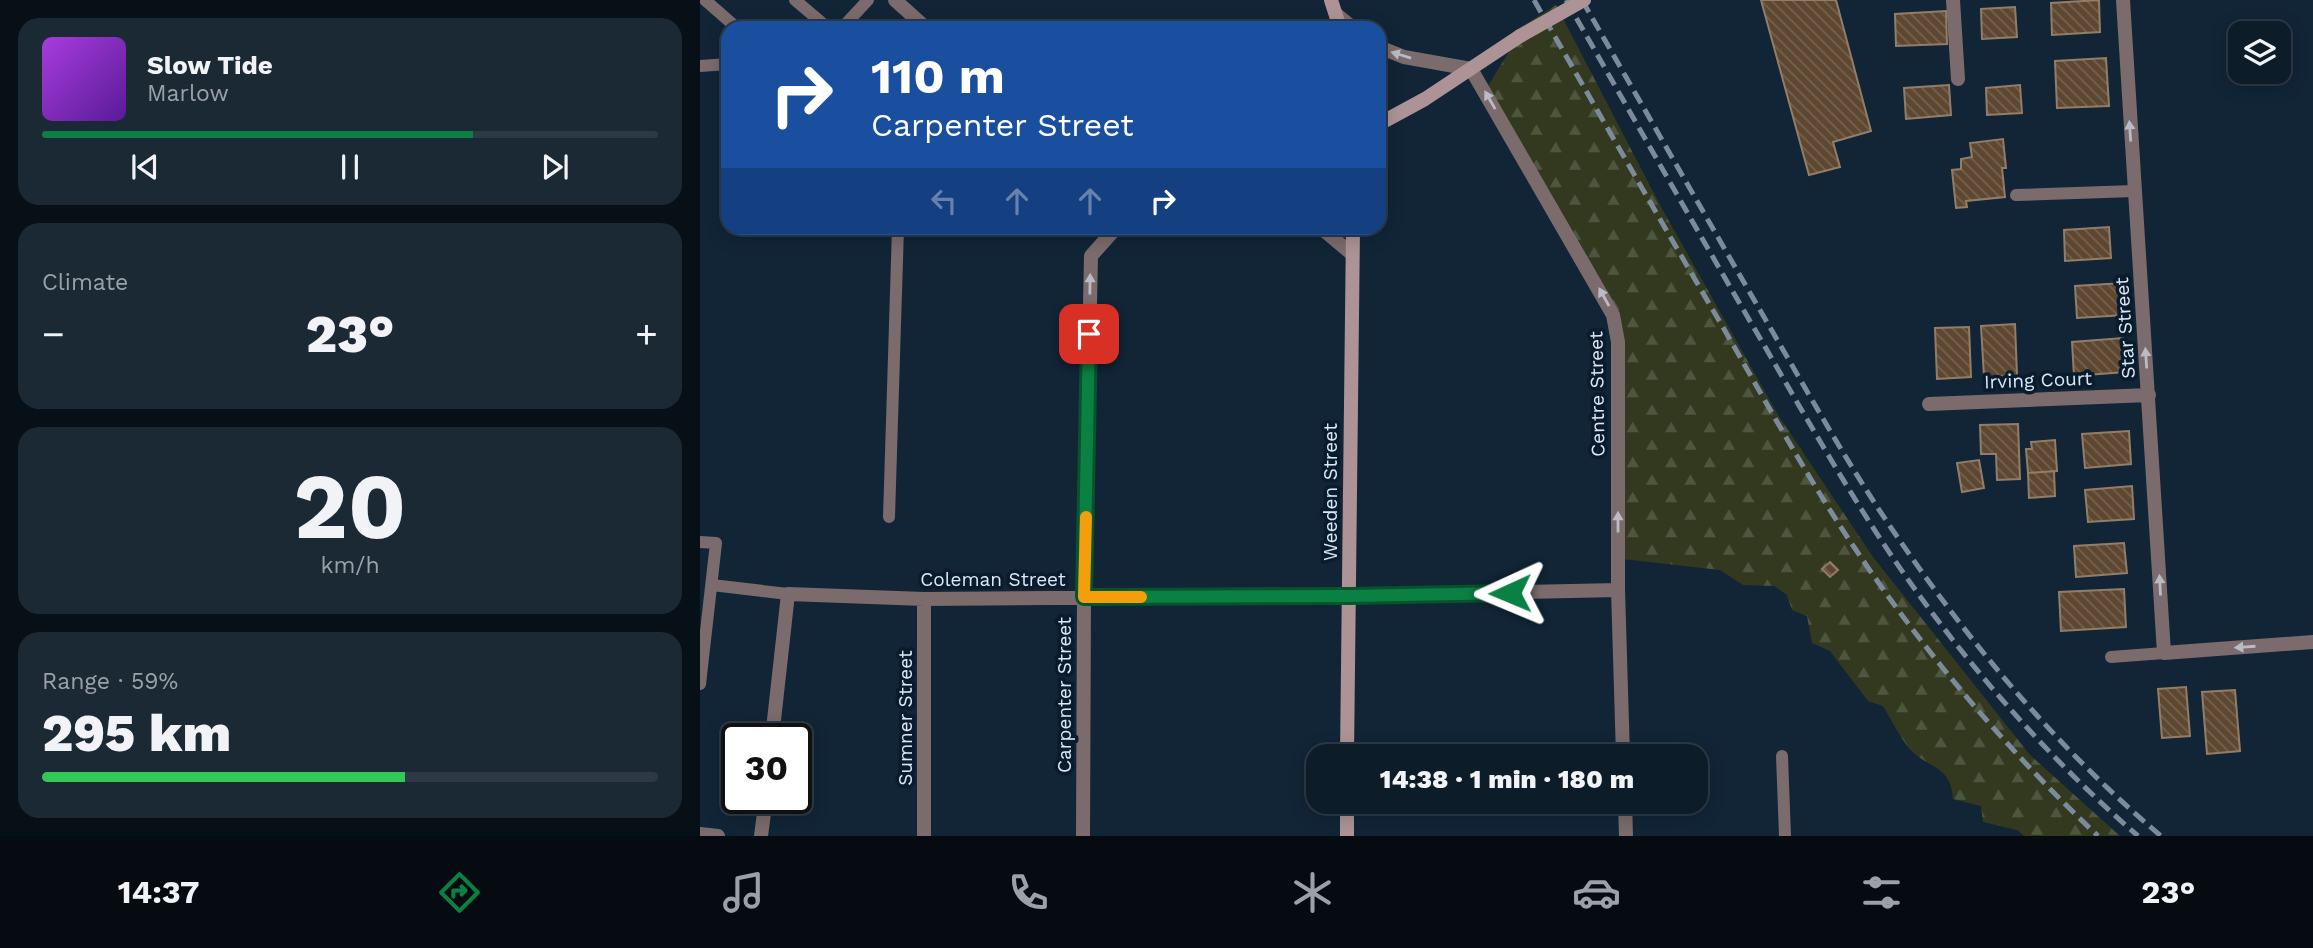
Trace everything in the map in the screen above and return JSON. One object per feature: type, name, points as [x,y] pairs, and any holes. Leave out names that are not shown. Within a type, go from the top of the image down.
[{"type":"main road","points":[[1331,0],[1338,21]]},
{"type":"main road","points":[[1386,120],[1425,99],[1520,36],[1584,0]]},
{"type":"main road","name":"Weeden Street","points":[[1347,744],[1353,235]]},
{"type":"main road","points":[[1347,814],[1347,836]]},
{"type":"street","points":[[895,0],[918,21]]},
{"type":"street","points":[[1953,0],[1958,79]]},
{"type":"street","name":"Star Street","points":[[2123,0],[2164,653]]},
{"type":"street","points":[[1386,50],[1404,57],[1471,69]]},
{"type":"street","name":"Centre Street","points":[[1471,69],[1613,315],[1618,342],[1618,590],[1623,744]]},
{"type":"street","name":"Carpenter Street","points":[[1083,836],[1084,597],[1091,256],[1110,235]]},
{"type":"street","points":[[1329,235],[1352,254]]},
{"type":"street","name":"Irving Court","points":[[1929,404],[2149,395]]},
{"type":"street","name":"Coleman Street","points":[[788,594],[924,599],[1349,596],[1618,590]]},
{"type":"street","points":[[774,723],[788,594]]},
{"type":"street","name":"Sumner Street","points":[[924,599],[924,836]]},
{"type":"street","points":[[2164,653],[2313,642]]},
{"type":"street","points":[[761,836],[764,814]]},
{"type":"street","points":[[1625,814],[1626,836]]},
{"type":"street","points":[[700,834],[718,836]]},
{"type":"lane","points":[[705,0],[729,21]]},
{"type":"lane","points":[[795,0],[820,21]]},
{"type":"lane","points":[[849,21],[869,0]]},
{"type":"lane","points":[[700,66],[721,64]]},
{"type":"lane","points":[[2016,195],[2134,191]]},
{"type":"lane","points":[[889,517],[898,235]]},
{"type":"lane","points":[[700,542],[716,544],[700,684]]},
{"type":"lane","points":[[712,585],[788,594]]},
{"type":"lane","points":[[2110,657],[2164,653]]},
{"type":"lane","points":[[1782,756],[1785,836]]},
{"type":"green space","points":[[1556,5],[1661,207],[1778,415],[1873,557],[2030,755],[2120,836],[2024,836],[2017,830],[1983,822],[1981,806],[1953,799],[1948,779],[1909,748],[1883,706],[1868,701],[1830,651],[1812,643],[1807,616],[1792,610],[1787,595],[1774,586],[1743,585],[1720,570],[1623,559],[1618,328],[1487,88],[1513,45],[1527,39],[1526,24]]},
{"type":"building","points":[[1761,0],[1836,0],[1871,131],[1833,142],[1840,167],[1809,175]]},
{"type":"building","points":[[2099,0],[2100,32],[2052,35],[2051,3]]},
{"type":"building","points":[[2015,7],[2017,37],[1982,39],[1981,9]]},
{"type":"building","points":[[1946,11],[1947,44],[1896,46],[1895,14]]},
{"type":"building","points":[[2106,58],[2109,106],[2057,108],[2055,61]]},
{"type":"building","points":[[1949,85],[1951,115],[1906,119],[1904,88]]},
{"type":"building","points":[[2020,85],[2022,113],[1987,115],[1986,88]]},
{"type":"building","points":[[2003,139],[2005,197],[1966,201],[1967,207],[1956,208],[1952,170],[1961,169],[1961,159],[1972,157],[1970,143]]},
{"type":"building","points":[[2109,227],[2111,258],[2065,261],[2064,230]]},
{"type":"building","points":[[2123,283],[2125,315],[2077,318],[2075,286]]},
{"type":"building","points":[[2015,324],[2017,375],[1984,377],[1981,326]]},
{"type":"building","points":[[1969,327],[1971,377],[1937,379],[1935,328]]},
{"type":"building","points":[[2123,338],[2125,372],[2074,376],[2072,342]]},
{"type":"building","points":[[2018,424],[2020,479],[1997,480],[1996,454],[1981,454],[1980,425]]},
{"type":"building","points":[[2129,431],[2131,464],[2085,468],[2082,434]]},
{"type":"building","points":[[2055,440],[2057,471],[2028,473],[2026,449],[2032,449],[2031,442]]},
{"type":"building","points":[[1979,460],[1984,488],[1962,492],[1957,463]]},
{"type":"building","points":[[2054,471],[2055,496],[2029,498],[2028,473]]},
{"type":"building","points":[[2132,486],[2134,519],[2088,522],[2085,490]]},
{"type":"building","points":[[2124,543],[2127,573],[2076,577],[2074,546]]},
{"type":"building","points":[[1830,562],[1838,570],[1830,577],[1822,569]]},
{"type":"building","points":[[2124,589],[2126,627],[2061,631],[2059,592]]},
{"type":"building","points":[[2186,687],[2190,736],[2162,738],[2158,689]]},
{"type":"building","points":[[2235,690],[2240,751],[2207,754],[2202,692]]},
{"type":"railway","points":[[1534,0],[1787,439],[1854,547],[1909,624],[1968,698],[2031,769],[2098,836]]},
{"type":"railway","points":[[1566,0],[1821,444],[1909,581],[1968,659],[2033,734],[2138,836]]},
{"type":"railway","points":[[1582,0],[1819,412],[1896,535],[1955,617],[2018,694],[2087,768],[2161,836]]},
{"type":"slow traffic","points":[[1086,517],[1084,597],[1141,597]]},
{"type":"route","points":[[1089,334],[1084,597],[1510,593]]}]
